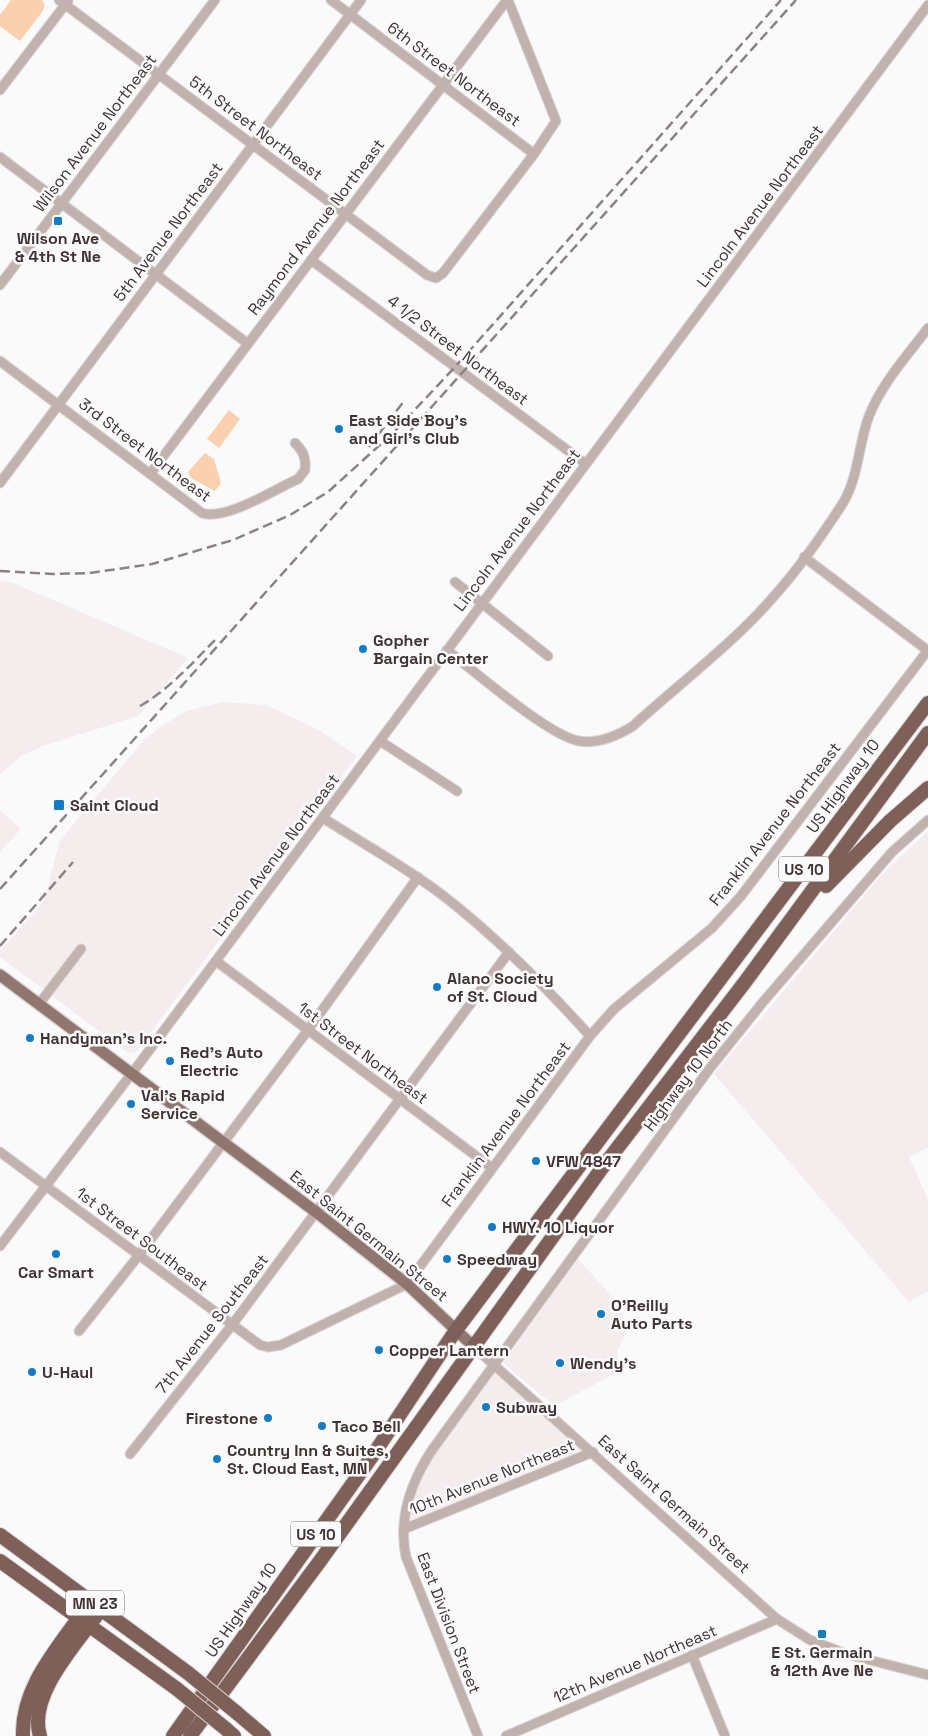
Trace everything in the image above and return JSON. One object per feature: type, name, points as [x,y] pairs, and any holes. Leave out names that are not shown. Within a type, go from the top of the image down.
[{"type":"highway","name":"US Highway 10","points":[[171,1736],[189,1714],[372,1455],[456,1330],[681,1034],[928,702]]},
{"type":"highway","name":"US 10","points":[[474,1347],[602,1168],[745,982],[928,733]]},
{"type":"highway","points":[[745,982],[834,876],[890,821],[928,788]]},
{"type":"highway","name":"US Highway 10","points":[[190,1736],[474,1347]]},
{"type":"highway","name":"MN 23","points":[[0,1534],[102,1608],[188,1674],[264,1736]]},
{"type":"highway","name":"MN 23","points":[[0,1561],[177,1688],[230,1733]]},
{"type":"highway","points":[[40,1736],[38,1713],[43,1695],[85,1621],[91,1600]]},
{"type":"highway","points":[[23,1736],[24,1712],[32,1688],[85,1621],[102,1608]]},
{"type":"highway","points":[[194,1736],[210,1708]]},
{"type":"main road","name":"East Saint Germain Street","points":[[0,975],[316,1212],[407,1284],[474,1347]]},
{"type":"street","name":"Wilson Avenue Northeast","points":[[0,285],[215,0]]},
{"type":"street","name":"6th Street Northeast","points":[[331,0],[443,83],[534,154]]},
{"type":"street","name":"5th Avenue Northeast","points":[[0,483],[361,0]]},
{"type":"street","name":"Raymond Avenue Northeast","points":[[150,474],[247,342],[508,0]]},
{"type":"street","points":[[508,0],[556,121],[534,154]]},
{"type":"street","name":"5th Street Northeast","points":[[64,2],[427,275],[436,278],[443,273],[534,154]]},
{"type":"street","points":[[0,90],[64,2]]},
{"type":"street","name":"Lincoln Avenue Northeast","points":[[0,1246],[323,818],[928,5]]},
{"type":"street","points":[[0,157],[247,342]]},
{"type":"street","name":"4 1/2 Street Northeast","points":[[311,260],[586,464]]},
{"type":"street","points":[[447,650],[563,736],[578,741],[602,740],[633,726],[745,626],[776,594],[804,558],[843,502],[850,488],[857,468],[868,418],[875,402],[884,386],[928,328]]},
{"type":"street","name":"3rd Street Northeast","points":[[0,360],[202,513],[211,516],[220,515],[298,478],[305,470],[306,460],[303,451],[295,443]]},
{"type":"street","points":[[804,558],[928,650]]},
{"type":"street","points":[[454,582],[548,656]]},
{"type":"street","name":"Franklin Avenue Northeast","points":[[407,1284],[590,1036],[614,1009],[712,928],[741,896],[928,650]]},
{"type":"street","points":[[380,740],[457,791]]},
{"type":"street","points":[[323,818],[418,877],[466,913],[510,952],[590,1036]]},
{"type":"street","name":"Highway 10 North","points":[[495,1366],[704,1076],[755,1011],[892,852],[928,820]]},
{"type":"street","points":[[79,1331],[140,1255],[222,1142],[308,1030],[418,877]]},
{"type":"street","points":[[39,1004],[81,949]]},
{"type":"street","name":"7th Avenue Southeast","points":[[130,1454],[232,1325],[510,952]]},
{"type":"street","name":"1st Street Northeast","points":[[216,961],[492,1168]]},
{"type":"street","name":"1st Street Southeast","points":[[0,1152],[254,1342],[268,1347],[281,1345],[407,1284]]},
{"type":"street","name":"East Saint Germain Street","points":[[474,1347],[777,1619],[810,1640],[846,1654],[928,1675]]},
{"type":"street","name":"East Division Street","points":[[478,1736],[409,1566],[404,1548],[404,1529],[408,1501],[425,1461],[495,1366]]},
{"type":"street","name":"10th Avenue Northeast","points":[[404,1529],[593,1452]]},
{"type":"street","name":"12th Avenue Northeast","points":[[506,1736],[777,1619]]},
{"type":"street","points":[[692,1655],[725,1736]]},
{"type":"shaded area","points":[[11,0],[42,0],[45,5],[42,12],[20,41],[0,26],[0,15]]},
{"type":"shaded area","points":[[229,410],[240,419],[219,448],[207,439]]},
{"type":"shaded area","points":[[205,453],[214,459],[221,483],[215,491],[191,478],[188,472]]},
{"type":"shaded area","points":[[0,581],[13,583],[188,658],[138,716],[43,746],[21,756],[0,774]]},
{"type":"shaded area","points":[[222,702],[266,705],[319,730],[357,756],[135,1053],[127,1052],[0,957],[0,951],[44,901],[60,840],[144,740],[163,725],[187,711]]},
{"type":"shaded area","points":[[0,810],[21,829],[0,852]]},
{"type":"shaded area","points":[[928,831],[928,1147],[909,1157],[928,1200],[928,1291],[909,1302],[714,1074],[881,875]]},
{"type":"shaded area","points":[[578,1259],[621,1306],[625,1334],[617,1352],[620,1371],[554,1406],[503,1363]]},
{"type":"shaded area","points":[[494,1373],[583,1450],[409,1521],[410,1507],[419,1479],[426,1466]]},
{"type":"railway","points":[[0,571],[53,574],[90,573],[152,564],[233,540],[290,515],[328,492],[393,433],[455,367],[781,0]]},
{"type":"railway","points":[[0,889],[796,0]]},
{"type":"railway","points":[[369,447],[404,401]]},
{"type":"railway","points":[[140,706],[172,683],[218,637]]},
{"type":"railway","points":[[0,946],[73,862]]},
{"type":"place","name":"Wilson Ave & 4th St Ne","points":[[58,221]]},
{"type":"place","name":"East Side Boy's and Girl's Club","points":[[339,429]]},
{"type":"place","name":"Gopher Bargain Center","points":[[363,649]]},
{"type":"place","name":"Saint Cloud","points":[[59,805]]},
{"type":"place","name":"Alano Society of St. Cloud","points":[[437,987]]},
{"type":"place","name":"Handyman's Inc.","points":[[30,1038]]},
{"type":"place","name":"Red’s Auto Electric","points":[[170,1061]]},
{"type":"place","name":"Val's Rapid Service","points":[[131,1104]]},
{"type":"place","name":"VFW 4847","points":[[536,1161]]},
{"type":"place","name":"HWY. 10 Liquor","points":[[492,1227]]},
{"type":"place","name":"Car Smart","points":[[56,1254]]},
{"type":"place","name":"Speedway","points":[[447,1259]]},
{"type":"place","name":"O'Reilly Auto Parts","points":[[601,1314]]},
{"type":"place","name":"Copper Lantern","points":[[379,1350]]},
{"type":"place","name":"Wendy's","points":[[560,1363]]},
{"type":"place","name":"U-Haul","points":[[32,1372]]},
{"type":"place","name":"Subway","points":[[486,1407]]},
{"type":"place","name":"Firestone","points":[[268,1418]]},
{"type":"place","name":"Taco Bell","points":[[322,1426]]},
{"type":"place","name":"Country Inn & Suites, St. Cloud East, MN","points":[[217,1459]]},
{"type":"place","name":"E St. Germain & 12th Ave Ne","points":[[822,1634]]}]
